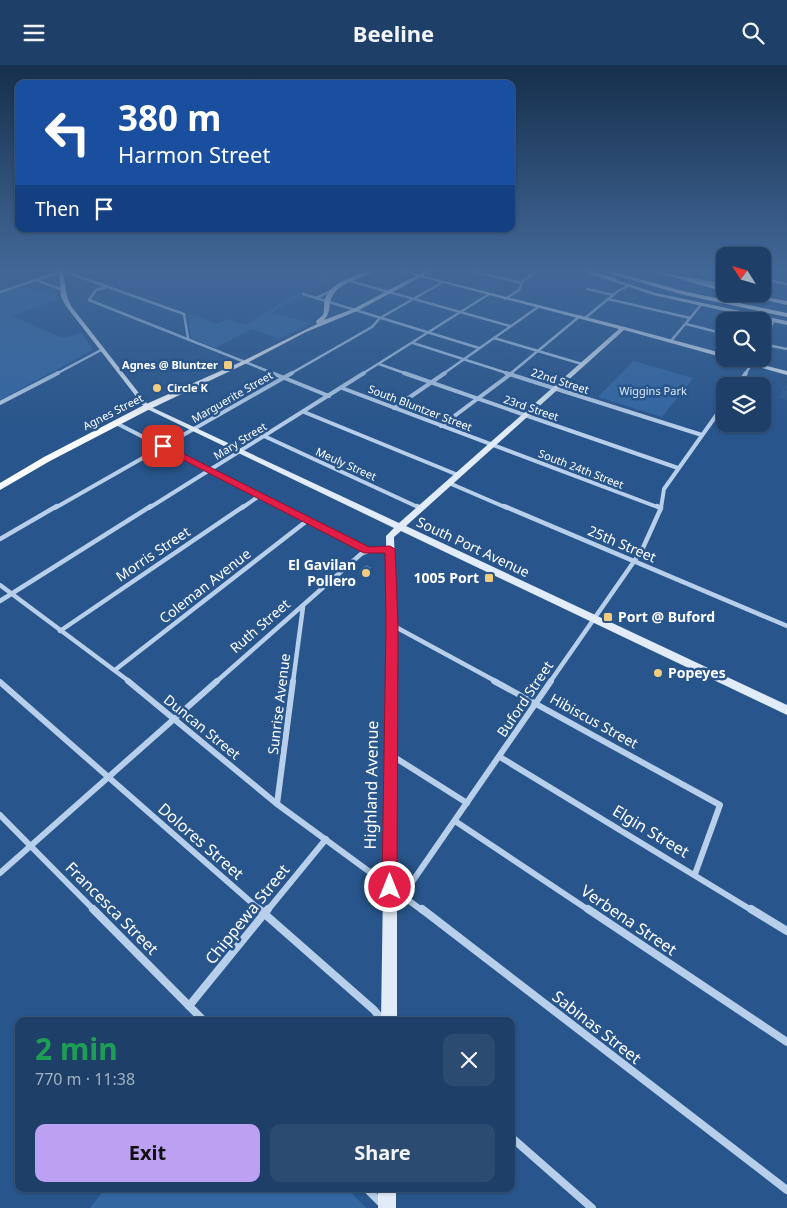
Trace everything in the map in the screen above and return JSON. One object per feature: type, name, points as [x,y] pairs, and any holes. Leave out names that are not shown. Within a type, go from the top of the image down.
[{"type":"main road","points":[[83,324],[147,407]]},
{"type":"main road","points":[[304,331],[314,324]]},
{"type":"main road","name":"Agnes Street","points":[[0,487],[46,459],[147,407],[245,362],[320,324]]},
{"type":"main road","points":[[609,324],[716,354]]},
{"type":"main road","points":[[390,549],[390,536],[399,527],[623,328]]},
{"type":"main road","points":[[770,367],[787,373]]},
{"type":"main road","name":"South Port Avenue","points":[[147,407],[787,711]]},
{"type":"main road","name":"Highland Avenue","points":[[389,1017],[392,625],[390,549]]},
{"type":"main road","points":[[386,1208],[387,1192]]},
{"type":"street","points":[[151,324],[329,395]]},
{"type":"street","points":[[186,324],[188,338]]},
{"type":"street","name":"Marguerite Street","points":[[0,539],[374,324]]},
{"type":"street","points":[[401,324],[479,348]]},
{"type":"street","name":"Mary Street","points":[[0,601],[443,324]]},
{"type":"street","points":[[501,324],[510,327]]},
{"type":"street","points":[[394,408],[514,324]]},
{"type":"street","points":[[441,426],[572,324]]},
{"type":"street","points":[[671,341],[686,324]]},
{"type":"street","points":[[687,324],[716,332]]},
{"type":"street","points":[[494,338],[582,364]]},
{"type":"street","name":"22nd Street","points":[[413,343],[702,435]]},
{"type":"street","points":[[771,345],[787,349]]},
{"type":"street","points":[[0,403],[103,349]]},
{"type":"street","name":"23rd Street","points":[[379,364],[678,467]]},
{"type":"street","name":"South Bluntzer Street","points":[[342,388],[492,445]]},
{"type":"street","points":[[304,412],[458,475]]},
{"type":"street","name":"Buford Street","points":[[403,895],[634,561],[648,539],[660,510],[664,489],[716,416]]},
{"type":"street","points":[[116,423],[367,551],[390,549]]},
{"type":"street","name":"Meuly Street","points":[[264,436],[421,508]]},
{"type":"street","name":"South 24th Street","points":[[492,445],[660,510]]},
{"type":"street","name":"25th Street","points":[[449,483],[787,626]]},
{"type":"street","name":"Morris Street","points":[[60,631],[259,496]]},
{"type":"street","name":"Coleman Avenue","points":[[115,670],[308,520]]},
{"type":"street","name":"Ruth Street","points":[[0,873],[367,551]]},
{"type":"street","name":"Duncan Street","points":[[0,585],[115,670],[173,720],[277,804],[390,887]]},
{"type":"street","name":"Sunrise Avenue","points":[[277,804],[303,607]]},
{"type":"street","name":"Hibiscus Street","points":[[392,625],[720,805],[695,873]]},
{"type":"street","name":"Dolores Street","points":[[0,682],[264,915],[374,1009],[380,1017]]},
{"type":"street","points":[[391,755],[467,803]]},
{"type":"street","name":"Elgin Street","points":[[500,757],[695,873],[787,931]]},
{"type":"street","name":"Francesca Street","points":[[0,815],[200,1017]]},
{"type":"street","name":"Verbena Street","points":[[455,821],[787,1042]]},
{"type":"street","name":"Chippewa Street","points":[[189,1006],[326,839]]},
{"type":"street","name":"Sabinas Street","points":[[390,887],[403,895],[787,1190]]},
{"type":"street","points":[[515,1141],[592,1208]]},
{"type":"street","points":[[370,1192],[386,1208]]},
{"type":"green space","points":[[0,324],[31,324],[63,338],[82,333],[93,350],[0,400]]},
{"type":"green space","points":[[189,324],[308,324],[279,339],[251,329],[215,348],[191,338]]},
{"type":"green space","name":"Wiggins Park","points":[[633,361],[693,378],[662,417],[598,397]]},
{"type":"green space","points":[[103,1192],[351,1192],[366,1208],[90,1208]]},
{"type":"building","points":[[366,564],[373,567],[366,574],[359,570]]},
{"type":"place","name":"Agnes @ Bluntzer","points":[[228,365]]},
{"type":"place","name":"Circle K","points":[[157,388]]},
{"type":"place","name":"El Gavilan Pollero","points":[[366,573]]},
{"type":"place","name":"1005 Port","points":[[489,578]]},
{"type":"place","name":"Port @ Buford","points":[[608,617]]},
{"type":"place","name":"Popeyes","points":[[658,673]]},
{"type":"route","points":[[163,446],[367,551],[390,549],[392,625],[390,887]]}]
